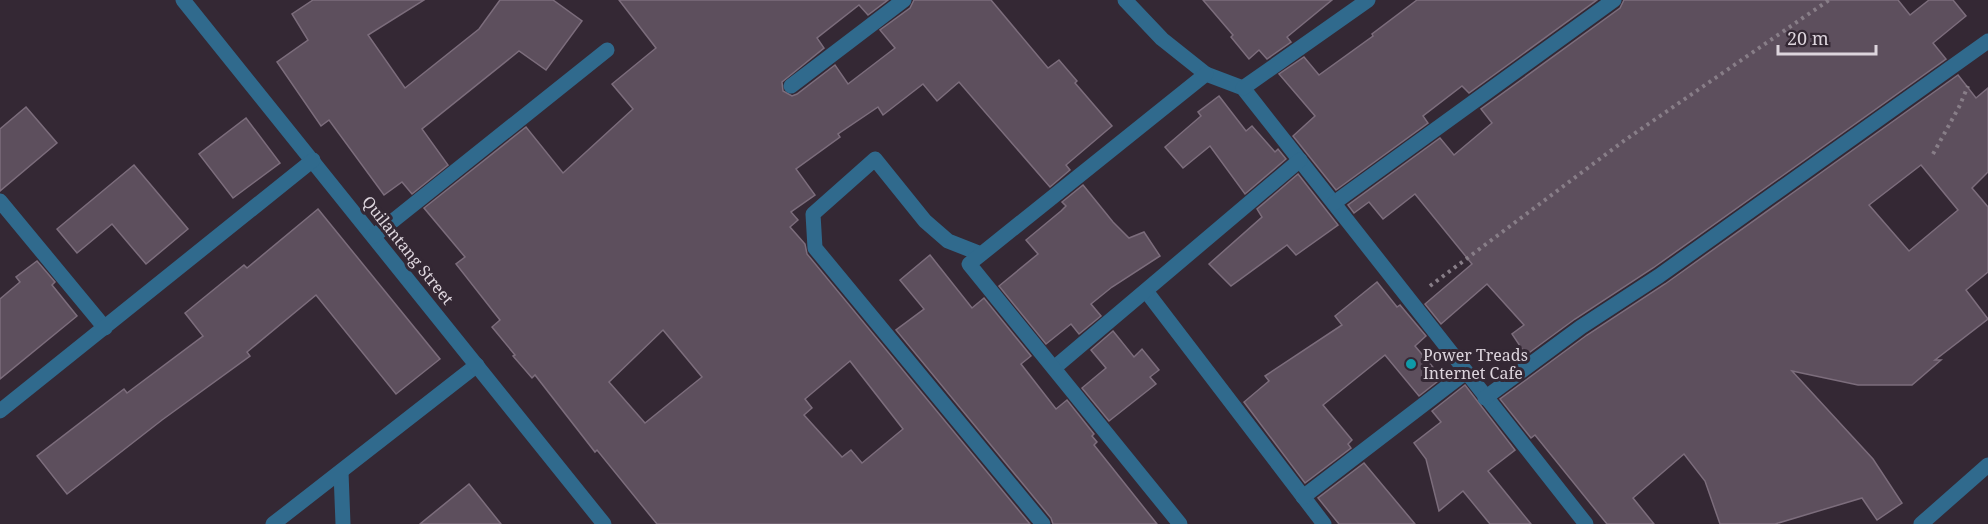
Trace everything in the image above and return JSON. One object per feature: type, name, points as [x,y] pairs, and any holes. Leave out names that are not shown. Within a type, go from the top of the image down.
[{"type":"street","name":"Quilantang Street","points":[[183,0],[604,524]]},
{"type":"street","points":[[791,86],[904,0]]},
{"type":"street","points":[[1125,0],[1162,39],[1206,74],[1243,88],[1586,524]]},
{"type":"street","points":[[1243,88],[1368,0]]},
{"type":"street","points":[[1334,203],[1614,0]]},
{"type":"street","points":[[1485,398],[1581,327],[1659,276],[1988,41]]},
{"type":"street","points":[[374,236],[607,50]]},
{"type":"street","points":[[1180,524],[969,264],[1206,74]]},
{"type":"street","points":[[981,254],[948,241],[925,221],[875,159],[813,214],[815,248],[1043,524]]},
{"type":"street","points":[[0,411],[313,160]]},
{"type":"street","points":[[1054,368],[1300,160]]},
{"type":"street","points":[[0,201],[105,328]]},
{"type":"street","points":[[1146,291],[1324,524]]},
{"type":"street","points":[[273,524],[477,365]]},
{"type":"street","points":[[1303,496],[1466,372]]},
{"type":"street","points":[[1921,524],[1988,465]]},
{"type":"street","points":[[341,472],[343,524]]},
{"type":"path","points":[[1410,301],[1588,166],[1828,0]]},
{"type":"path","points":[[1933,154],[1969,85]]},
{"type":"building","points":[[313,0],[424,0],[368,35],[405,88],[479,29],[500,0],[553,0],[582,21],[546,70],[519,51],[422,129],[448,165],[412,194],[402,182],[384,195],[329,120],[321,126],[277,62],[308,40],[292,14]]},
{"type":"building","points":[[619,0],[888,0],[868,15],[859,5],[817,38],[824,48],[782,82],[783,91],[792,96],[835,65],[848,84],[895,48],[880,30],[910,8],[914,0],[991,0],[1048,68],[1059,60],[1077,81],[1075,83],[1112,126],[1066,165],[1070,170],[1050,187],[959,82],[937,101],[923,84],[883,115],[878,107],[838,134],[840,137],[796,169],[815,195],[791,212],[798,220],[790,227],[805,244],[807,254],[1030,524],[657,524],[597,450],[595,452],[535,375],[532,378],[513,356],[515,355],[492,327],[500,320],[456,264],[465,257],[424,208],[526,127],[563,173],[633,109],[612,84],[656,48]],"holes":[[[663,330],[702,377],[645,423],[609,382]],[[850,361],[903,429],[862,463],[851,450],[842,457],[804,415],[812,408],[805,399]]]},
{"type":"building","points":[[1203,0],[1332,0],[1287,37],[1291,42],[1267,59],[1259,50],[1249,59],[1231,37],[1233,35]]},
{"type":"building","points":[[1417,0],[1597,0],[1469,93],[1462,86],[1423,116],[1428,123],[1336,190],[1293,136],[1315,116],[1279,74],[1304,57],[1319,75],[1373,36],[1372,34]]},
{"type":"building","points":[[1624,0],[1898,0],[1910,15],[1929,0],[1953,0],[1966,16],[1933,43],[1946,59],[1653,268],[1575,319],[1526,355],[1512,334],[1524,325],[1487,284],[1441,324],[1425,304],[1472,264],[1415,194],[1383,219],[1369,202],[1354,213],[1348,205],[1440,138],[1454,155],[1492,123],[1481,109],[1620,8]]},
{"type":"building","points":[[1958,75],[1976,98],[1988,88],[1988,172],[1972,188],[1988,207],[1988,272],[1966,290],[1988,319],[1935,360],[1941,360],[1912,385],[1858,385],[1792,371],[1873,459],[1902,503],[1877,520],[1862,498],[1775,524],[1720,524],[1705,481],[1684,454],[1633,498],[1654,524],[1607,524],[1535,435],[1531,438],[1500,399],[1587,335],[1665,284]],"holes":[[[1921,165],[1958,210],[1909,251],[1869,205]]]},
{"type":"building","points":[[1219,96],[1246,131],[1252,126],[1275,152],[1278,149],[1286,159],[1245,194],[1210,146],[1183,168],[1165,147],[1201,116],[1198,112]]},
{"type":"building","points":[[26,107],[57,143],[0,191],[0,129]]},
{"type":"building","points":[[246,118],[280,163],[233,198],[199,154]]},
{"type":"building","points":[[134,165],[188,229],[146,264],[112,224],[77,253],[57,229]]},
{"type":"building","points":[[1298,174],[1338,225],[1296,255],[1287,245],[1231,286],[1209,264],[1262,217],[1257,209]]},
{"type":"building","points":[[1083,185],[1129,238],[1144,232],[1160,256],[1112,287],[1091,304],[1101,316],[1079,334],[1071,324],[1046,344],[999,286],[1038,254],[1026,240],[1061,211],[1066,206],[1062,202]]},
{"type":"building","points":[[318,209],[440,359],[396,394],[316,295],[247,352],[250,356],[162,420],[67,494],[37,456],[124,389],[127,393],[203,336],[185,313],[244,265],[247,268]]},
{"type":"building","points":[[930,255],[972,308],[984,298],[1031,356],[1021,364],[1056,409],[1067,400],[1094,434],[1092,436],[1097,442],[1094,445],[1157,524],[1053,524],[1051,518],[896,330],[924,309],[900,280]]},
{"type":"building","points":[[37,261],[55,282],[52,285],[77,316],[0,379],[0,299],[20,282],[16,277]]},
{"type":"building","points":[[1377,282],[1397,307],[1400,305],[1426,336],[1415,346],[1442,378],[1419,396],[1385,355],[1323,405],[1352,440],[1348,444],[1351,448],[1305,483],[1244,402],[1269,381],[1265,376],[1342,325],[1335,316]]},
{"type":"building","points":[[1113,331],[1134,357],[1142,349],[1159,370],[1150,377],[1156,384],[1109,421],[1082,388],[1106,368],[1091,350]]},
{"type":"building","points":[[1465,385],[1515,450],[1488,471],[1531,524],[1490,524],[1463,491],[1439,511],[1426,459],[1414,443],[1441,422],[1432,411]]},
{"type":"building","points":[[1364,463],[1415,524],[1339,524],[1318,498]]},
{"type":"building","points":[[469,484],[501,524],[420,524]]},
{"type":"place","name":"Power Treads Internet Cafe","points":[[1411,364]]}]
